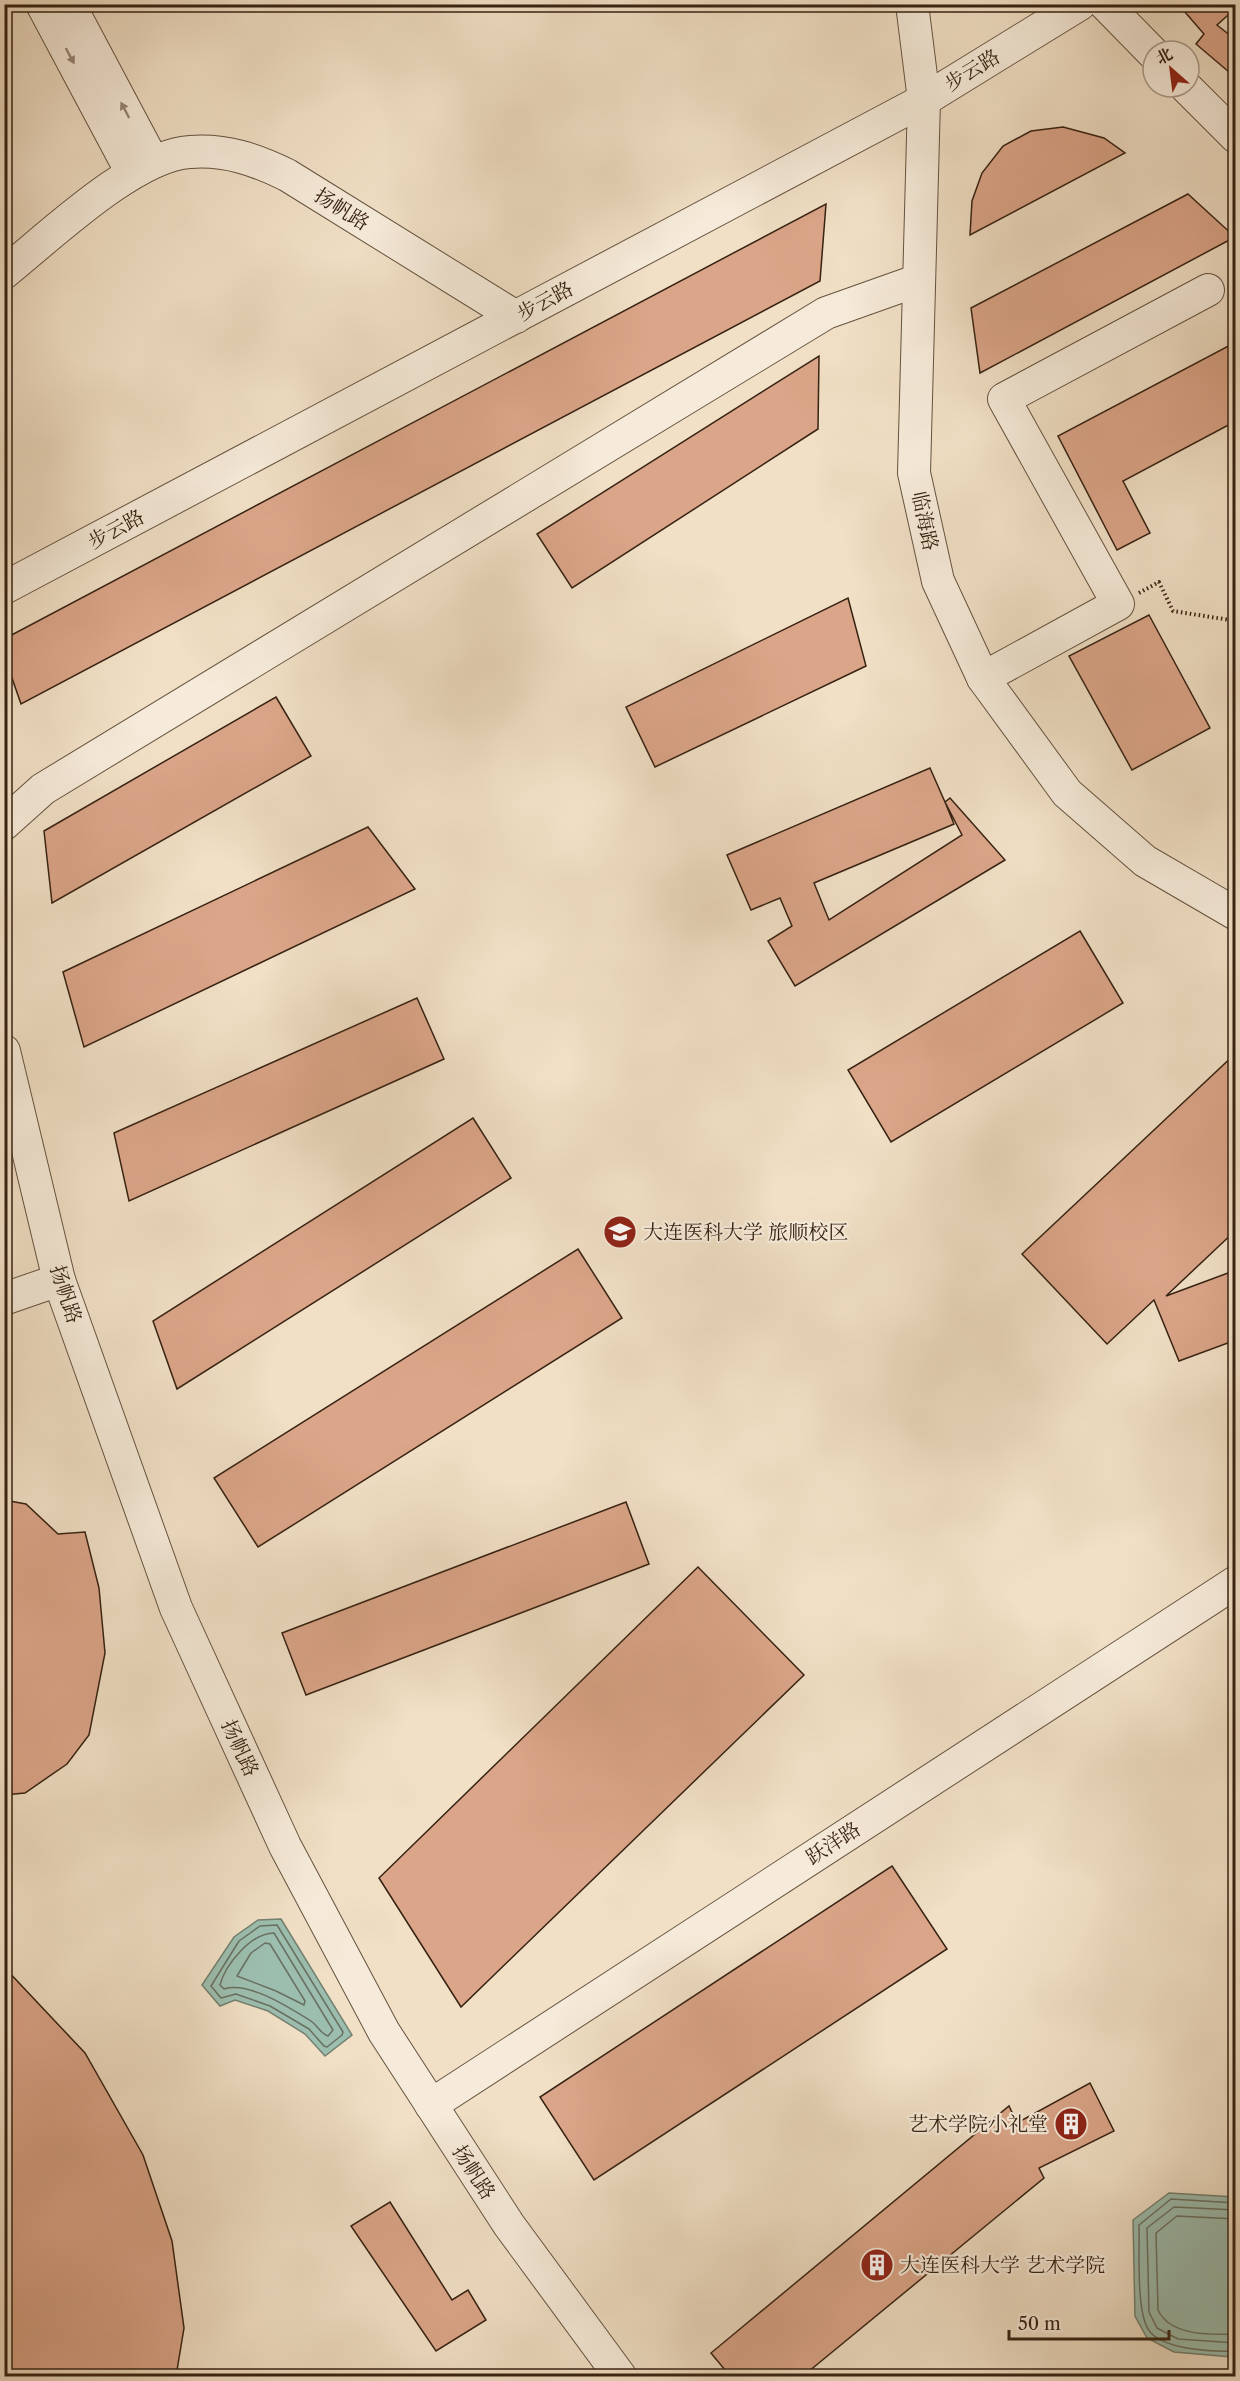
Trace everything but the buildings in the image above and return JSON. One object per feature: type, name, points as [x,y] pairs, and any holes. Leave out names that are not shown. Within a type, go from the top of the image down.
[{"type":"street","points":[[42,4],[143,167]]},
{"type":"street","points":[[69,4],[143,167]]},
{"type":"street","name":"临海路","points":[[912,4],[924,100],[914,473],[938,581],[983,678],[1067,793],[1145,861],[1236,914]]},
{"type":"street","name":"步云路","points":[[4,588],[924,100],[1080,4]]},
{"type":"street","points":[[1105,4],[1141,41]]},
{"type":"street","points":[[1198,99],[1236,137]]},
{"type":"street","name":"扬帆路","points":[[4,273],[143,167],[173,154],[225,153],[256,160],[287,175],[516,317]]},
{"type":"street","points":[[4,824],[43,789],[826,313],[919,280]]},
{"type":"street","points":[[983,678],[1118,604],[1004,399],[1208,290]]},
{"type":"street","name":"扬帆路","points":[[4,1051],[59,1280],[176,1608],[285,1846],[384,2032],[508,2225],[620,2376]]},
{"type":"street","points":[[4,1299],[59,1280]]},
{"type":"street","name":"跃洋路","points":[[431,2105],[1236,1582]]},
{"type":"path","points":[[1118,604],[1159,582],[1173,611],[1236,621]]},
{"type":"water","points":[[281,1919],[352,2035],[325,2056],[305,2034],[268,2011],[235,2000],[220,2006],[202,1985],[234,1937],[258,1920]]},
{"type":"water","points":[[1169,2193],[1235,2197],[1236,2356],[1174,2352],[1147,2338],[1135,2316],[1133,2220]]},
{"type":"place","name":"大连医科大学 旅顺校区","points":[[620,1232]]},
{"type":"place","name":"艺术学院小礼堂","points":[[1071,2124]]},
{"type":"place","name":"大连医科大学 艺术学院","points":[[877,2265]]}]
